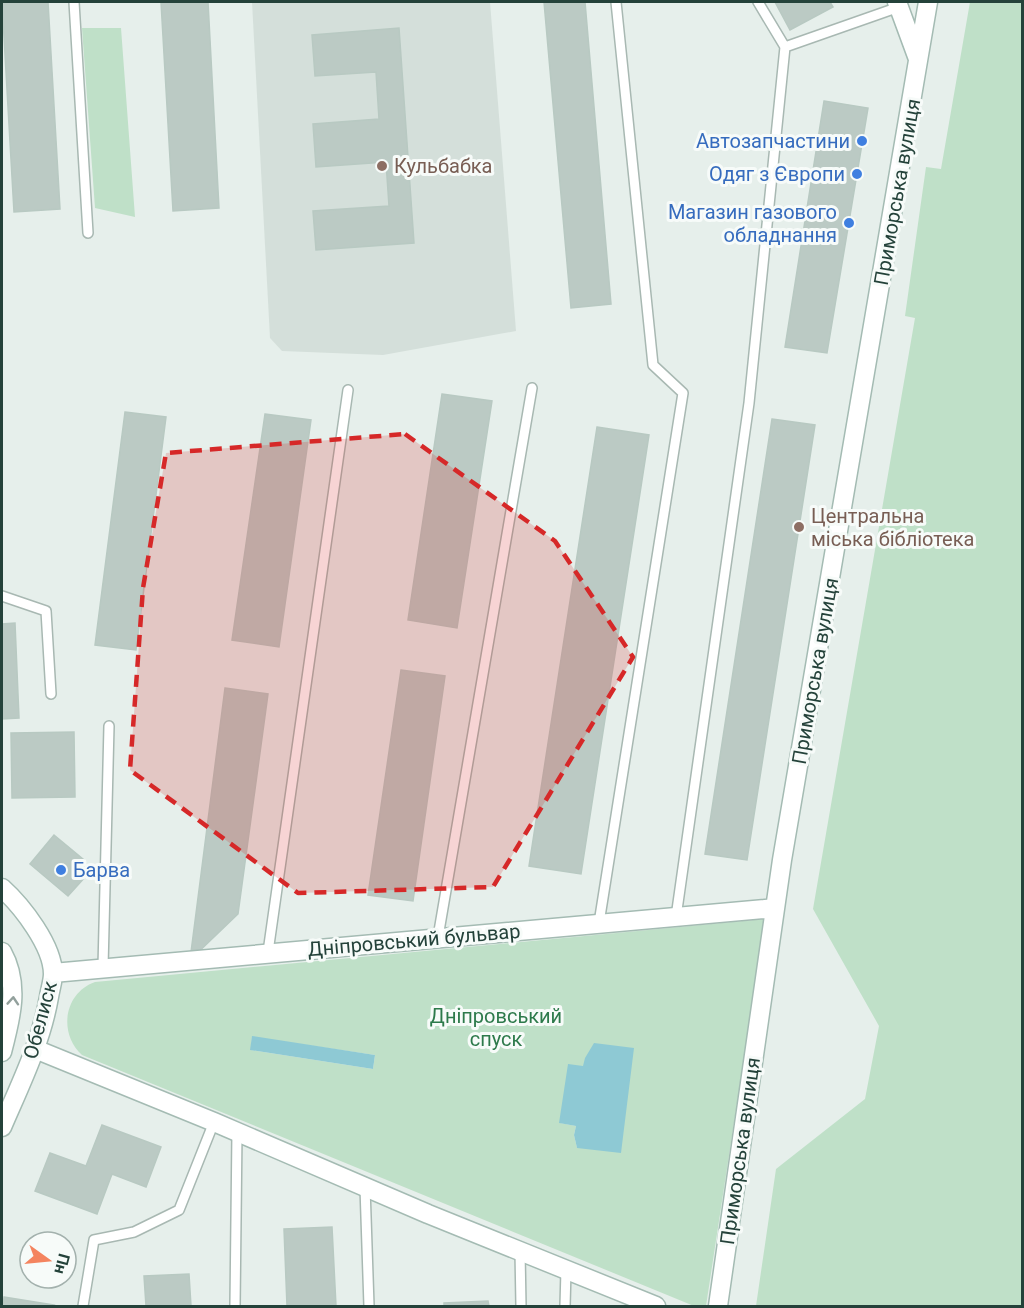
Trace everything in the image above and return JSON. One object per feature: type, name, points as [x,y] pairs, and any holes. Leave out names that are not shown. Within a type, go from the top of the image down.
[{"type":"street","name":"Приморська вулиця","points":[[718,1306],[775,908],[928,2]]},
{"type":"street","points":[[898,4],[919,60]]},
{"type":"street","name":"Обелиск","points":[[2,888],[35,926],[47,949],[53,973],[35,1049],[2,1127]]},
{"type":"street","name":"Дніпровський бульвар","points":[[53,973],[775,908]]},
{"type":"street","points":[[2,952],[14,989],[12,1014],[2,1052]]},
{"type":"street","points":[[35,1049],[656,1306]]},
{"type":"lane","points":[[74,2],[88,233]]},
{"type":"lane","points":[[598,923],[683,393],[653,365],[616,2]]},
{"type":"lane","points":[[676,916],[748,403],[785,47],[758,2]]},
{"type":"lane","points":[[785,47],[898,4]]},
{"type":"lane","points":[[438,938],[532,388]]},
{"type":"lane","points":[[268,952],[348,390]]},
{"type":"lane","points":[[2,596],[46,611],[51,694]]},
{"type":"lane","points":[[103,967],[109,726]]},
{"type":"lane","points":[[83,1306],[94,1240],[134,1232],[179,1210],[214,1122]]},
{"type":"lane","points":[[235,1306],[237,1132]]},
{"type":"lane","points":[[365,1187],[369,1306]]},
{"type":"lane","points":[[520,1251],[521,1306]]},
{"type":"lane","points":[[565,1306],[566,1270]]},
{"type":"highlighted area","points":[[405,434],[555,541],[633,657],[493,887],[298,893],[130,770],[143,588],[166,453]]},
{"type":"shaded area","name":"Кульбабка","points":[[252,2],[490,2],[516,331],[383,355],[282,351],[270,338]]},
{"type":"green space","points":[[970,2],[1022,2],[1022,1306],[756,1306],[776,1169],[865,1099],[879,1026],[813,909],[915,318],[905,316],[926,167],[941,169]]},
{"type":"green space","points":[[82,28],[121,28],[135,217],[95,208]]},
{"type":"green space","name":"Дніпровський спуск","points":[[765,919],[706,1306],[694,1306],[82,1055],[74,1046],[70,1036],[67,1025],[68,1014],[77,995],[85,987],[95,982]],"holes":[[[252,1037],[375,1055],[373,1069],[251,1050]],[[583,1066],[577,1148],[574,1135],[576,1126],[560,1123]]]},
{"type":"water","points":[[252,1036],[375,1055],[373,1069],[250,1050]]},
{"type":"water","points":[[594,1043],[634,1048],[621,1153],[577,1148],[574,1135],[576,1126],[559,1123],[568,1064],[583,1066]]},
{"type":"building","points":[[2,2],[48,2],[60,209],[14,212]]},
{"type":"building","points":[[161,2],[208,2],[219,208],[173,211]]},
{"type":"building","points":[[544,2],[585,2],[611,304],[571,308]]},
{"type":"building","points":[[775,2],[830,2],[833,7],[790,30]]},
{"type":"building","points":[[399,28],[414,243],[316,250],[313,211],[389,206],[386,162],[316,167],[313,124],[379,119],[376,72],[315,76],[312,35]]},
{"type":"building","points":[[824,101],[868,108],[827,353],[785,347]]},
{"type":"building","points":[[442,394],[492,401],[457,628],[408,620]]},
{"type":"building","points":[[125,412],[166,417],[136,650],[95,645]]},
{"type":"building","points":[[265,414],[311,420],[279,647],[232,640]]},
{"type":"building","points":[[772,419],[815,425],[747,860],[705,854]]},
{"type":"building","points":[[597,427],[649,435],[581,874],[529,866]]},
{"type":"building","points":[[15,623],[19,718],[2,719],[2,624]]},
{"type":"building","points":[[401,670],[445,676],[413,901],[368,895]]},
{"type":"building","points":[[225,688],[268,694],[238,914],[190,960]]},
{"type":"building","points":[[74,732],[75,797],[12,798],[11,733]]},
{"type":"building","name":"Барва","points":[[54,835],[84,860],[86,876],[68,896],[30,864]]},
{"type":"building","points":[[102,1125],[161,1147],[146,1187],[112,1174],[97,1214],[35,1191],[50,1153],[86,1166]]},
{"type":"building","points":[[332,1227],[336,1306],[287,1306],[284,1229]]},
{"type":"building","points":[[189,1274],[191,1306],[146,1306],[144,1276]]},
{"type":"building","points":[[4,1297],[54,1305],[3,1306]]},
{"type":"building","points":[[488,1301],[489,1306],[444,1306],[444,1303]]},
{"type":"place","name":"Автозапчастини","points":[[862,141]]},
{"type":"place","name":"Кульбабка","points":[[382,166]]},
{"type":"place","name":"Одяг з Європи","points":[[857,174]]},
{"type":"place","name":"Магазин газового обладнання","points":[[849,223]]},
{"type":"place","name":"Центральна міська бібліотека","points":[[799,527]]},
{"type":"place","name":"Барва","points":[[61,870]]}]
